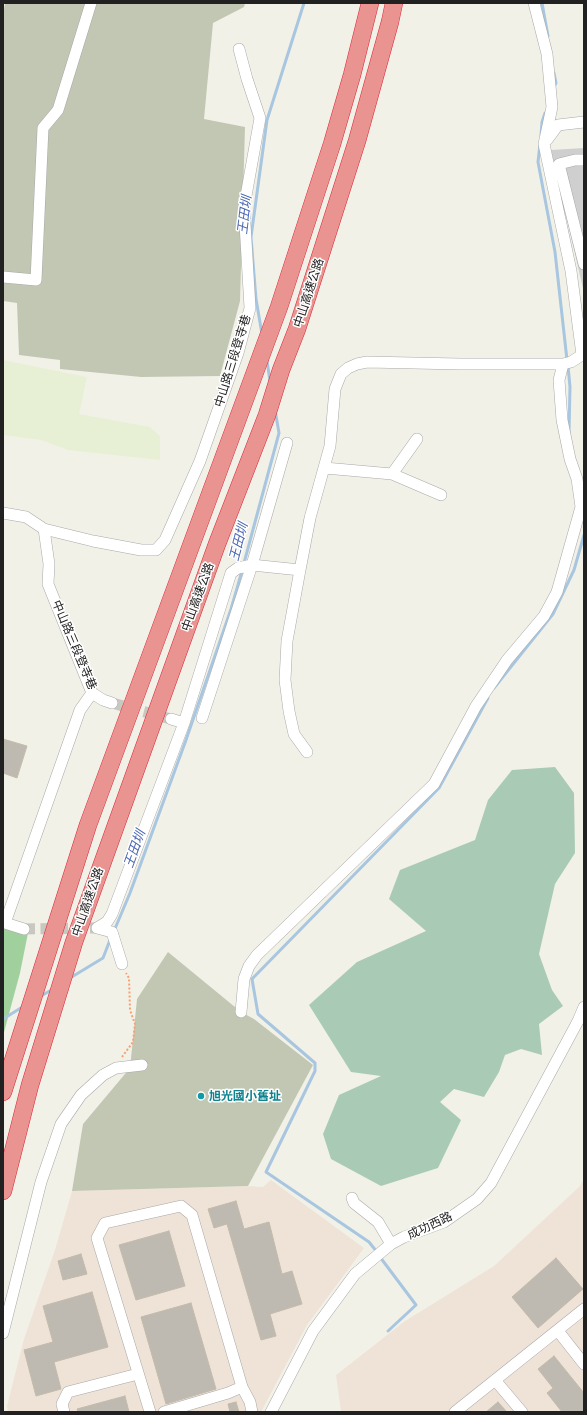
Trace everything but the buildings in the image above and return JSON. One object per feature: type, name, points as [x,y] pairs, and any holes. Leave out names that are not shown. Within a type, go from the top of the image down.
[{"type":"highway","name":"中山高速公路","points":[[3,1092],[88,825],[279,307],[332,144],[352,75],[370,3]]},
{"type":"highway","name":"中山高速公路","points":[[3,1191],[30,1085],[74,942],[217,544],[267,415],[281,370],[297,329],[357,141],[394,3]]},
{"type":"street","points":[[3,277],[36,280],[43,128],[58,110],[91,3]]},
{"type":"street","points":[[307,752],[294,734],[289,711],[285,680],[287,641],[310,518],[330,446],[335,389],[341,374],[356,364],[367,362],[460,364],[567,363],[583,353],[571,270],[544,144],[552,107],[547,54],[534,3]]},
{"type":"street","name":"中山路三段登寺巷","points":[[3,513],[26,517],[44,529],[92,541],[141,550],[156,550],[165,540],[200,461],[238,353],[250,308],[244,207],[260,118],[246,79],[239,49]]},
{"type":"street","points":[[544,144],[558,125],[584,122]]},
{"type":"street","points":[[584,160],[575,160],[559,164],[584,264]]},
{"type":"street","points":[[241,1012],[244,979],[249,966],[257,955],[434,784],[476,706],[507,660],[544,616],[558,592],[581,507],[577,479],[570,459],[562,420],[559,380],[567,363]]},
{"type":"street","points":[[392,474],[417,439]]},
{"type":"street","points":[[202,718],[252,564],[287,443]]},
{"type":"street","points":[[325,468],[392,474],[441,495]]},
{"type":"street","name":"中山路三段登寺巷","points":[[44,529],[49,564],[48,584],[92,692],[103,700],[112,703]]},
{"type":"street","points":[[122,964],[112,932],[97,928],[107,922],[112,914],[184,723],[231,573],[238,568],[252,564],[300,570]]},
{"type":"street","points":[[24,929],[5,923],[80,710],[92,692]]},
{"type":"street","points":[[171,719],[184,723]]},
{"type":"street","name":"成功西路","points":[[271,1412],[313,1331],[355,1274],[391,1244],[404,1237],[444,1222],[477,1199],[491,1183],[578,1022],[584,1007]]},
{"type":"street","points":[[3,1333],[41,1182],[61,1124],[81,1094],[103,1075],[116,1068],[142,1065]]},
{"type":"street","points":[[352,1198],[354,1203],[378,1222],[391,1244]]},
{"type":"street","points":[[150,1412],[97,1238],[105,1223],[181,1206],[192,1215],[242,1387],[250,1402],[252,1412]]},
{"type":"street","points":[[455,1412],[584,1309]]},
{"type":"street","points":[[558,1331],[584,1364]]},
{"type":"street","points":[[64,1412],[62,1404],[68,1392],[138,1374]]},
{"type":"street","points":[[495,1380],[522,1412]]},
{"type":"street","points":[[164,1412],[228,1393],[242,1387]]},
{"type":"path","points":[[118,1061],[123,1057],[133,1042],[135,1024],[130,1010],[129,978],[122,964]]},
{"type":"shaded area","points":[[5,3],[245,3],[244,7],[213,23],[204,119],[245,127],[240,301],[220,376],[141,377],[60,369],[60,360],[19,355],[17,303],[3,301],[3,16]]},
{"type":"shaded area","points":[[584,148],[584,293],[551,150]]},
{"type":"shaded area","points":[[3,360],[87,377],[79,414],[150,427],[160,436],[160,460],[68,450],[41,440],[3,435]]},
{"type":"shaded area","points":[[555,767],[574,793],[575,853],[555,884],[539,954],[552,990],[563,1006],[539,1024],[542,1055],[521,1049],[505,1055],[499,1072],[484,1097],[454,1089],[440,1102],[461,1120],[438,1168],[381,1186],[331,1159],[323,1134],[339,1095],[381,1076],[351,1072],[309,1005],[357,962],[426,931],[389,899],[400,870],[475,840],[488,800],[512,770]]},
{"type":"shaded area","name":"旭光國小舊址","points":[[168,952],[241,1012],[254,1019],[313,1065],[248,1186],[72,1191],[83,1124],[130,1068],[137,999]]},
{"type":"shaded area","points":[[584,1179],[584,1412],[341,1412],[336,1375],[405,1321],[494,1266],[580,1186]]},
{"type":"shaded area","points":[[271,1180],[364,1248],[307,1325],[261,1412],[8,1412],[7,1406],[24,1339],[55,1250],[72,1191],[248,1186],[263,1187]]},
{"type":"green space","points":[[3,928],[28,933],[20,973],[3,1036]]},
{"type":"waterway","name":"王田圳","points":[[262,334],[256,299],[251,237],[267,120],[304,3]]},
{"type":"waterway","points":[[542,3],[548,36]]},
{"type":"waterway","points":[[554,73],[556,83],[554,87]]},
{"type":"waterway","points":[[541,135],[542,122],[545,113]]},
{"type":"waterway","points":[[540,144],[538,162],[555,252],[567,360]]},
{"type":"waterway","name":"王田圳","points":[[267,361],[270,381]]},
{"type":"waterway","points":[[568,366],[570,387],[569,432]]},
{"type":"waterway","name":"王田圳","points":[[244,563],[279,433],[275,410]]},
{"type":"waterway","points":[[494,688],[553,614],[574,570],[584,535]]},
{"type":"waterway","name":"王田圳","points":[[114,931],[130,893],[186,740],[231,609],[242,571]]},
{"type":"waterway","points":[[377,1252],[369,1242],[266,1172],[315,1071],[315,1063],[258,1014],[252,979],[439,788],[488,698]]},
{"type":"waterway","name":"王田圳","points":[[70,978],[103,958],[110,940]]},
{"type":"waterway","name":"王田圳","points":[[41,996],[53,989]]},
{"type":"waterway","name":"王田圳","points":[[3,1019],[24,1006]]},
{"type":"waterway","points":[[380,1257],[416,1305],[388,1331]]},
{"type":"tunnel","points":[[112,703],[171,719]]},
{"type":"tunnel","points":[[24,929],[97,928]]},
{"type":"place","name":"旭光國小舊址","points":[[201,1096]]}]
